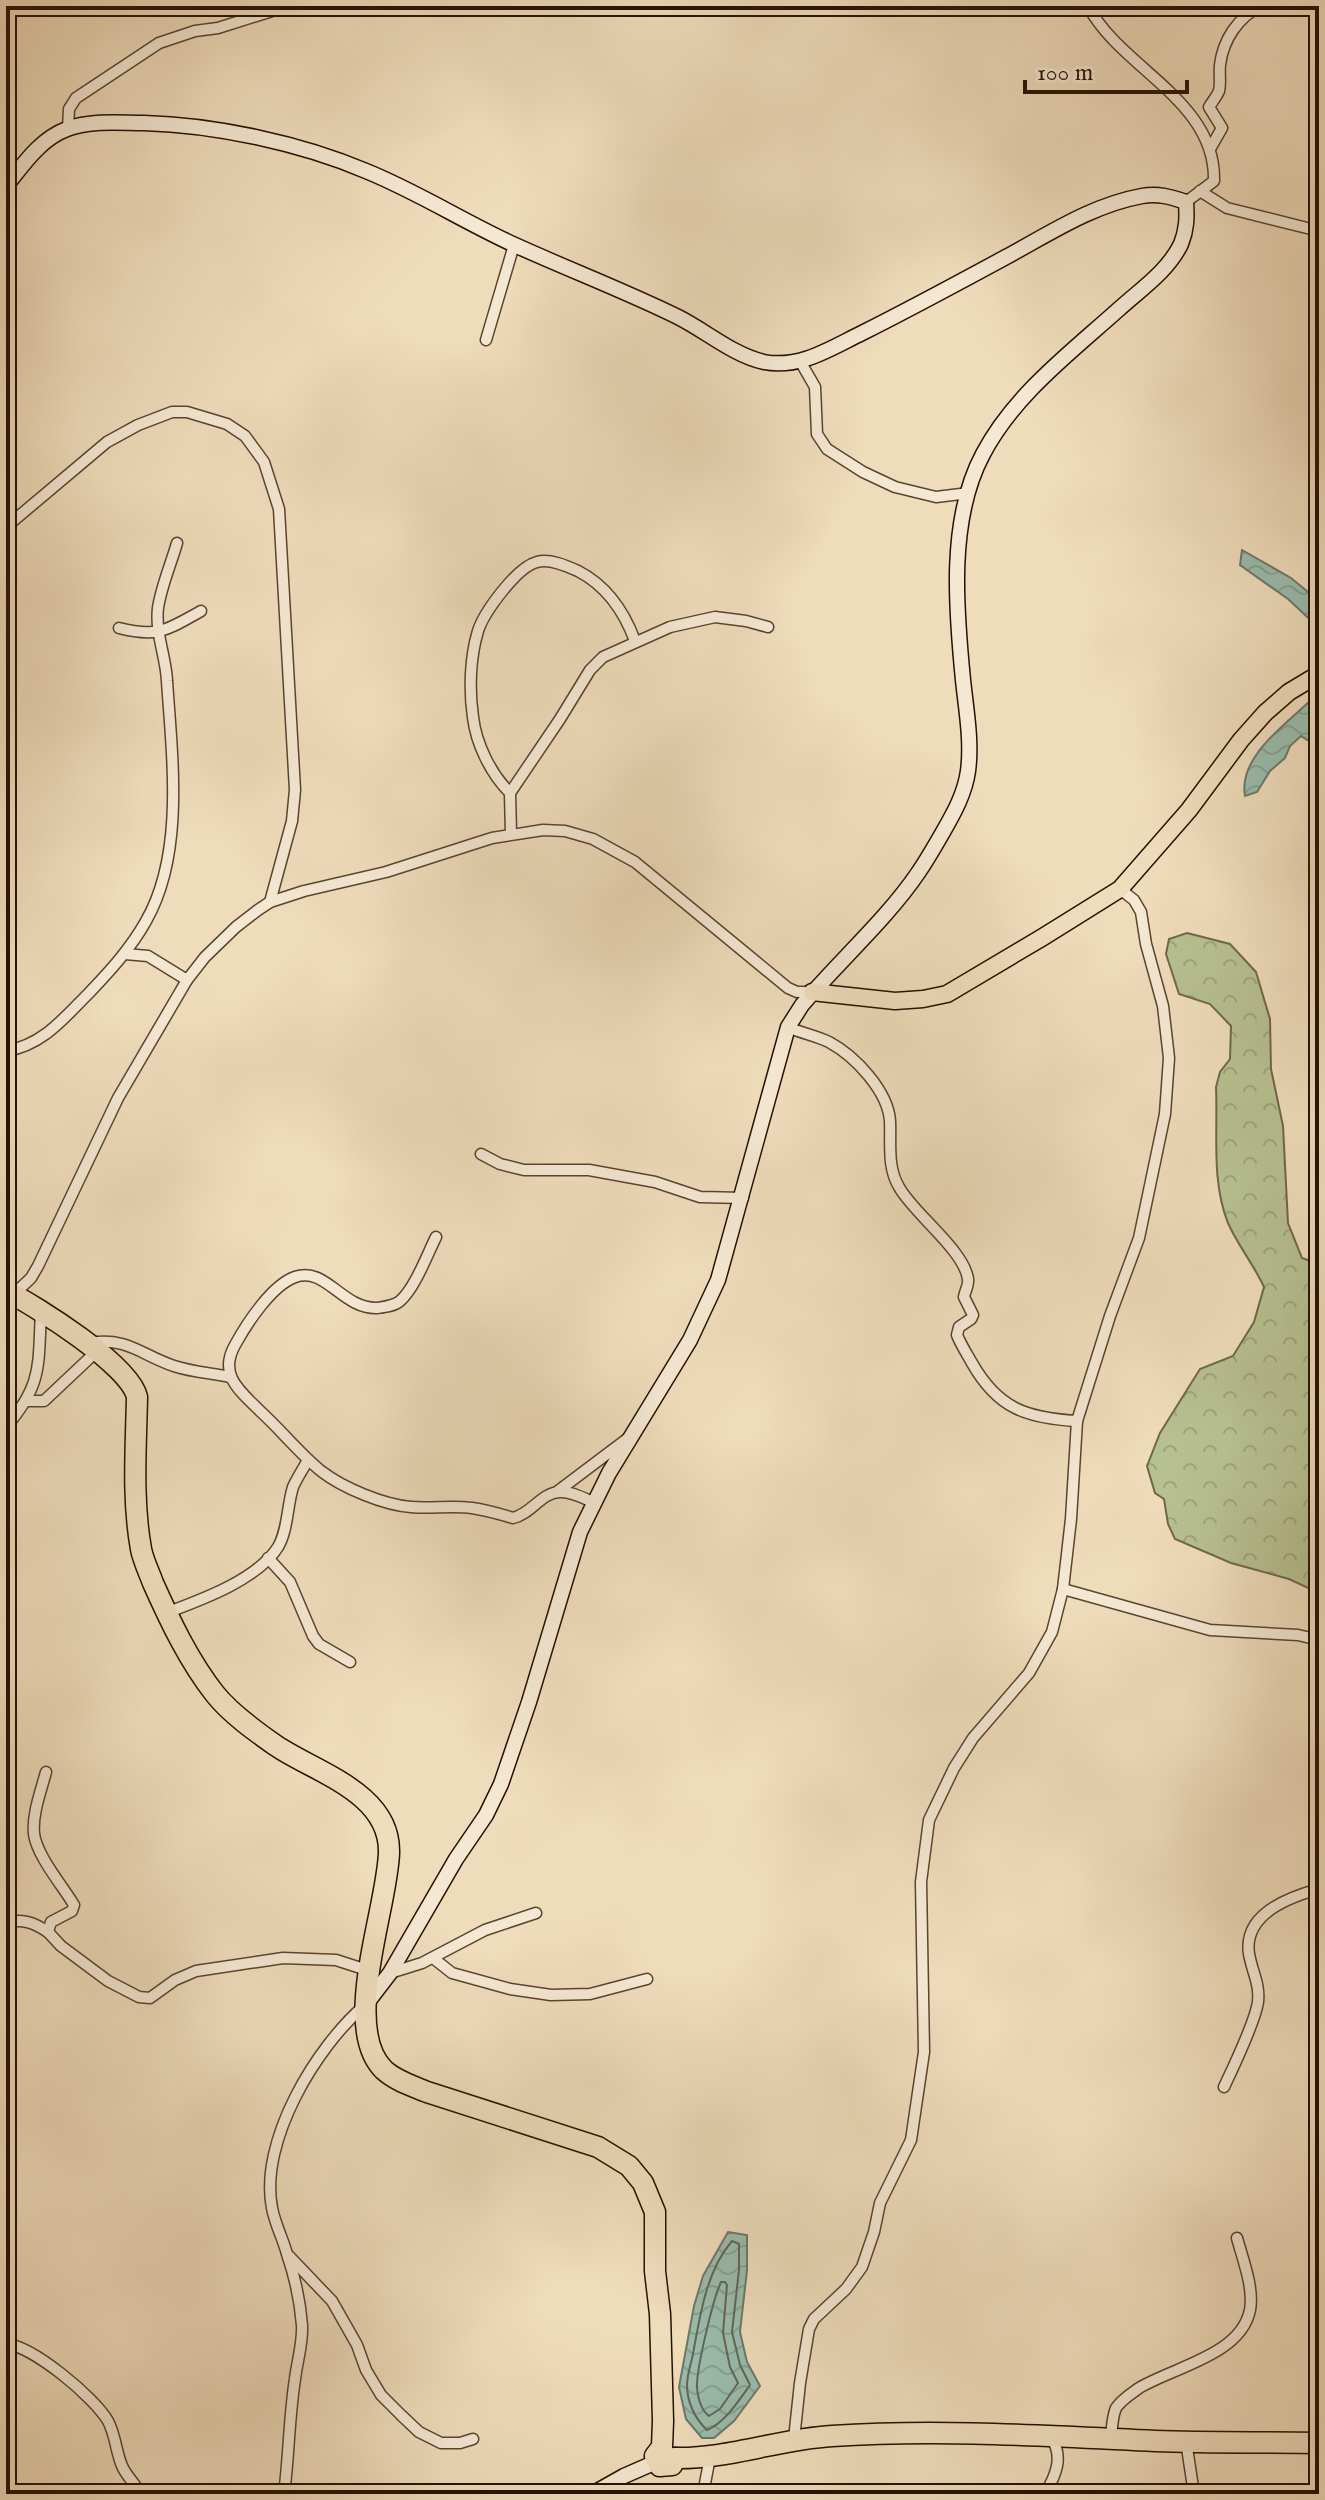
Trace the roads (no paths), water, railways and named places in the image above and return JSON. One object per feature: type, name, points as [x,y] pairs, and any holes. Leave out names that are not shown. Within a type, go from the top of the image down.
[{"type":"highway","points":[[10,1293],[92,1347],[129,1380],[135,1391],[136,1508],[141,1550],[166,1613],[210,1687],[224,1705],[275,1745],[350,1788],[378,1817],[389,1852],[380,1972],[367,2003],[365,2030],[372,2054],[384,2070],[401,2081],[441,2097],[598,2147],[629,2166],[643,2183],[655,2212],[655,2271],[660,2314],[665,2456],[710,2457],[794,2439],[832,2435],[1049,2434],[1186,2441],[1319,2443]]},
{"type":"main road","points":[[6,186],[32,153],[68,128],[96,124],[189,125],[240,134],[365,170],[514,245],[680,318],[734,350],[762,361],[783,364],[821,354],[1089,213],[1144,196],[1163,195],[1186,202],[1188,223],[1181,244],[1162,272],[1020,401],[996,431],[980,460],[960,534],[958,565],[957,619],[969,741],[968,771],[960,797],[917,874],[812,992],[788,1027],[721,1270],[690,1340],[593,1502],[580,1532],[501,1784],[486,1815],[380,1972]]},
{"type":"main road","points":[[812,992],[895,1001],[947,994],[1120,889],[1189,810],[1265,713],[1289,692],[1319,674]]},
{"type":"main road","points":[[592,2494],[665,2456]]},
{"type":"street","points":[[68,128],[69,109],[76,98],[159,43],[288,6]]},
{"type":"street","points":[[1088,6],[1108,33],[1187,109],[1210,149],[1214,181],[1186,202]]},
{"type":"street","points":[[1210,149],[1222,128],[1209,107],[1219,88],[1223,51],[1232,32],[1247,13],[1261,6]]},
{"type":"street","points":[[1200,191],[1227,208],[1319,231]]},
{"type":"street","points":[[486,340],[514,245]]},
{"type":"street","points":[[800,361],[815,387],[817,434],[827,449],[863,472],[895,487],[936,497],[969,493]]},
{"type":"street","points":[[6,527],[107,442],[138,425],[172,412],[187,412],[227,424],[245,436],[264,462],[279,509],[295,790],[292,821],[270,902]]},
{"type":"street","points":[[6,1051],[32,1045],[44,1037],[125,954],[157,899],[172,837],[168,684],[158,608],[177,543]]},
{"type":"street","points":[[510,793],[485,756],[473,718],[472,665],[478,628],[502,592],[535,562],[544,561],[572,568],[614,599],[628,621],[635,641]]},
{"type":"street","points":[[119,628],[159,632],[201,611]]},
{"type":"street","points":[[511,834],[510,793],[590,670],[610,652],[670,627],[715,617],[768,627]]},
{"type":"street","points":[[10,1293],[31,1278],[38,1266],[118,1098],[187,980],[236,927],[270,902],[386,872],[511,834],[565,831],[608,846],[635,862],[788,988],[797,992],[812,992]]},
{"type":"street","points":[[794,2439],[809,2329],[814,2319],[846,2289],[862,2267],[880,2203],[911,2140],[924,2052],[921,1882],[929,1820],[941,1792],[973,1738],[1029,1673],[1052,1632],[1063,1589],[1077,1421],[1110,1316],[1139,1238],[1165,1114],[1169,1058],[1163,1006],[1149,957],[1141,912],[1134,900],[1120,889]]},
{"type":"street","points":[[135,937],[148,956],[187,980]]},
{"type":"street","points":[[125,954],[148,956]]},
{"type":"street","points":[[788,1027],[826,1040],[841,1050],[885,1097],[889,1107],[891,1163],[896,1181],[906,1198],[955,1254],[967,1274],[968,1286],[964,1297],[973,1315],[959,1327],[957,1335],[983,1380],[1004,1403],[1019,1411],[1036,1417],[1077,1421]]},
{"type":"street","points":[[481,1154],[500,1164],[524,1170],[589,1170],[655,1182],[700,1197],[743,1198]]},
{"type":"street","points":[[436,1237],[406,1293],[391,1306],[365,1308],[343,1297],[325,1280],[300,1276],[291,1279],[277,1289],[233,1347],[228,1367],[230,1377],[324,1474],[375,1498],[413,1508],[470,1507],[520,1517],[632,1435]]},
{"type":"street","points":[[6,1427],[27,1401],[37,1374],[41,1312]]},
{"type":"street","points":[[27,1401],[44,1401],[92,1347],[108,1340],[176,1367],[230,1377]]},
{"type":"street","points":[[166,1613],[220,1591],[268,1558],[278,1547],[293,1489],[308,1460]]},
{"type":"street","points":[[558,1491],[593,1502]]},
{"type":"street","points":[[268,1558],[290,1582],[319,1644],[350,1662]]},
{"type":"street","points":[[1063,1589],[1210,1630],[1298,1635],[1319,1640]]},
{"type":"street","points":[[46,1772],[34,1830],[36,1841],[74,1905],[72,1911],[51,1922],[48,1932]]},
{"type":"street","points":[[1224,2087],[1257,2006],[1258,1983],[1249,1955],[1249,1942],[1255,1928],[1269,1910],[1283,1901],[1319,1889]]},
{"type":"street","points":[[6,1922],[20,1919],[48,1932],[61,1946],[108,1981],[139,1997],[150,1998],[175,1980],[196,1971],[283,1958],[336,1960],[380,1972],[433,1958],[485,1930],[536,1913]]},
{"type":"street","points":[[433,1958],[452,1973],[510,1989],[551,1995],[590,1994],[647,1979]]},
{"type":"street","points":[[284,2494],[302,2327],[298,2290],[274,2214],[271,2196],[273,2165],[291,2104],[313,2066],[341,2028],[367,2003]]},
{"type":"street","points":[[1111,2438],[1114,2412],[1129,2395],[1157,2378],[1218,2351],[1244,2329],[1250,2309],[1249,2289],[1237,2238]]},
{"type":"street","points":[[288,2255],[332,2301],[381,2395],[401,2415],[419,2432],[441,2443],[473,2439]]},
{"type":"street","points":[[6,2344],[23,2348],[69,2380],[106,2418],[121,2463],[140,2494]]},
{"type":"street","points":[[1045,2494],[1058,2464],[1057,2445],[1049,2434]]},
{"type":"street","points":[[1186,2441],[1194,2494]]},
{"type":"street","points":[[703,2494],[710,2457]]},
{"type":"water","points":[[1242,550],[1291,578],[1319,601],[1319,628],[1288,599],[1240,565]]},
{"type":"water","points":[[1319,696],[1319,743],[1312,743],[1301,736],[1290,746],[1285,758],[1270,771],[1257,792],[1245,796],[1245,782],[1256,755],[1277,731]]},
{"type":"water","points":[[728,2232],[747,2235],[747,2270],[740,2332],[747,2362],[760,2386],[734,2421],[714,2438],[702,2438],[686,2419],[679,2387],[694,2306],[703,2276]]}]
